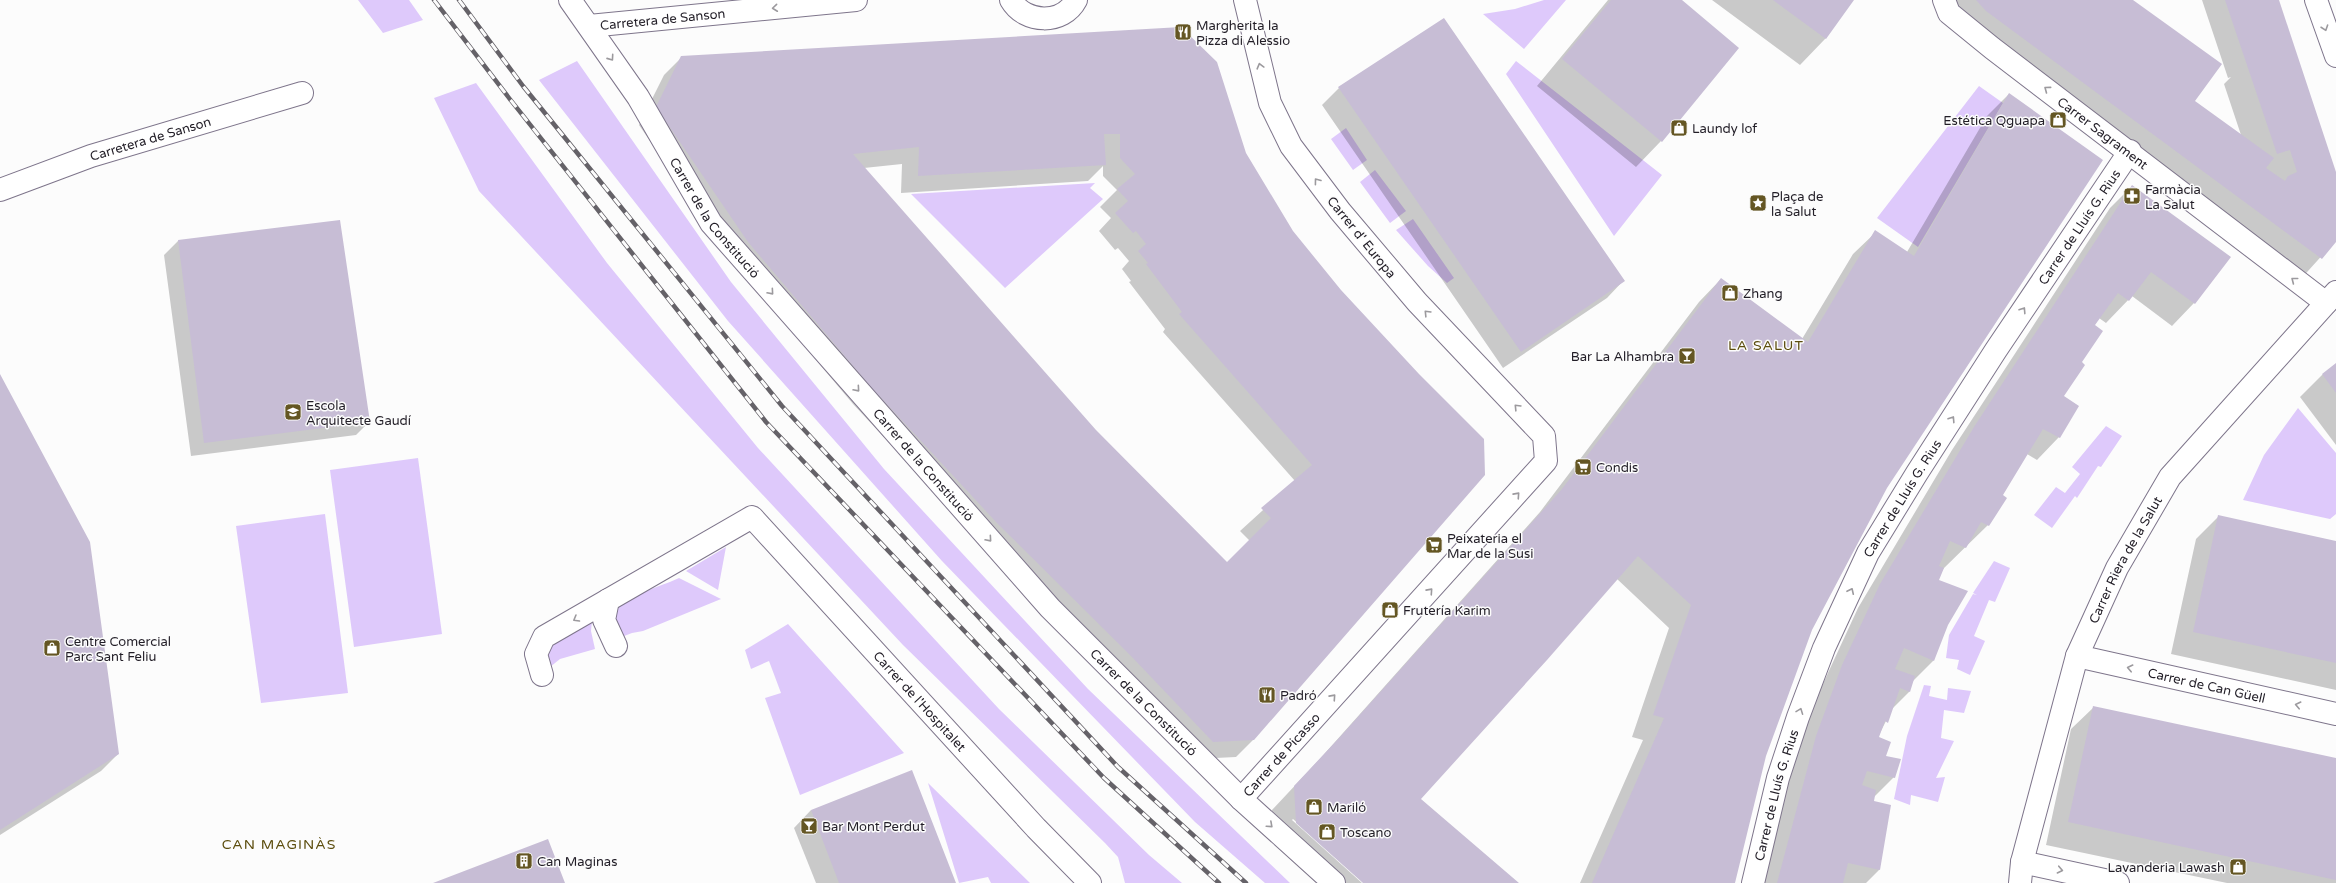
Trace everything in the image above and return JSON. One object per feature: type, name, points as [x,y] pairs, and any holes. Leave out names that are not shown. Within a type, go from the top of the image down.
[{"type":"street","name":"Carrer de la Constitució","points":[[570,0],[638,97],[711,223],[1050,608],[1241,799],[1334,883]]},
{"type":"street","name":"Carretera de Sanson","points":[[589,26],[856,0]]},
{"type":"street","points":[[1011,0],[1020,11],[1039,19],[1058,16],[1076,1]]},
{"type":"street","name":"Carrer d' Europa","points":[[1245,0],[1270,103],[1291,146],[1340,211],[1417,302],[1544,436]]},
{"type":"street","name":"Carrer Sagrament","points":[[1929,0],[1946,6],[2130,151],[2331,298]]},
{"type":"street","points":[[2316,0],[2336,56]]},
{"type":"street","name":"Carretera de Sanson","points":[[0,190],[91,156],[302,93]]},
{"type":"street","name":"Carrer de Lluís G. Rius","points":[[1752,883],[1778,778],[1798,717],[1824,648],[1868,553],[1988,363],[2130,151]]},
{"type":"street","name":"Carrer Riera de la Salut","points":[[2021,872],[2077,656],[2116,568],[2170,477],[2331,298]]},
{"type":"street","name":"Carrer de Picasso","points":[[1241,799],[1530,481],[1546,461],[1544,436]]},
{"type":"street","name":"Carrer de l'Hospitalet","points":[[608,600],[752,517],[1036,828],[1090,883]]},
{"type":"street","points":[[608,600],[604,620],[616,646]]},
{"type":"street","points":[[542,675],[536,654],[544,637],[608,600]]},
{"type":"street","name":"Carrer de Can Güell","points":[[2077,656],[2336,714]]},
{"type":"street","points":[[2021,872],[2118,883]]},
{"type":"shaded area","points":[[358,0],[409,0],[423,20],[383,33]]},
{"type":"shaded area","points":[[1544,0],[1566,0],[1524,49],[1483,14],[1515,9]]},
{"type":"shaded area","points":[[577,61],[731,282],[884,469],[1088,689],[1290,883],[1265,883],[1195,822],[942,561],[728,321],[539,80]]},
{"type":"shaded area","points":[[1516,61],[1662,175],[1614,236],[1506,74]]},
{"type":"shaded area","points":[[476,83],[607,263],[758,448],[999,709],[1149,855],[1182,883],[1125,883],[1118,857],[1105,843],[903,645],[479,191],[434,98]]},
{"type":"shaded area","points":[[1979,86],[2003,103],[1918,247],[1877,218]]},
{"type":"shaded area","points":[[1346,128],[1367,160],[1353,170],[1331,139]]},
{"type":"shaded area","points":[[1375,170],[1406,211],[1390,223],[1360,182]]},
{"type":"shaded area","points":[[1095,183],[1090,188],[1103,199],[1005,288],[911,194]]},
{"type":"shaded area","points":[[1413,219],[1454,278],[1447,283],[1428,266],[1396,230]]},
{"type":"shaded area","points":[[2298,408],[2336,453],[2336,514],[2330,519],[2243,500],[2264,455]]},
{"type":"shaded area","points":[[2106,426],[2122,436],[2101,467],[2098,466],[2077,498],[2075,496],[2052,528],[2034,515],[2056,487],[2065,493],[2080,474],[2072,467]]},
{"type":"shaded area","points":[[418,458],[442,634],[354,647],[330,470]]},
{"type":"shaded area","points":[[325,514],[348,693],[261,703],[236,526]]},
{"type":"shaded area","points":[[726,547],[718,590],[686,571]]},
{"type":"shaded area","points":[[1994,561],[2010,568],[1995,602],[1989,600],[1974,636],[1985,641],[1970,675],[1957,669],[1959,660],[1946,658],[1949,635],[1973,594],[1977,595],[1973,593]]},
{"type":"shaded area","points":[[679,578],[721,599],[643,631],[619,638],[615,620],[619,607],[625,600]]},
{"type":"shaded area","points":[[592,621],[591,631],[595,649],[560,659],[550,667],[548,652],[552,646]]},
{"type":"shaded area","points":[[788,624],[904,753],[800,795],[765,698],[781,693],[769,661],[751,669],[745,650]]},
{"type":"shaded area","points":[[1924,685],[1931,686],[1929,696],[1947,700],[1948,688],[1971,691],[1964,713],[1944,710],[1941,738],[1954,741],[1936,778],[1945,777],[1938,802],[1911,795],[1910,805],[1894,799],[1907,736]]},
{"type":"shaded area","points":[[928,783],[1030,883],[991,883],[988,877],[959,883]]},
{"type":"building","points":[[1611,0],[1682,0],[1739,48],[1662,142],[1562,59]]},
{"type":"building","points":[[1773,0],[1854,0],[1826,39]]},
{"type":"building","points":[[1976,0],[2133,0],[2222,64],[2195,101],[2274,158],[2266,168],[2285,181],[2288,176],[2297,172],[2290,150],[2277,154],[2225,0],[2279,0],[2336,172],[2336,242],[2322,259],[1986,11]]},
{"type":"building","points":[[1444,18],[1625,281],[1521,352],[1338,87]]},
{"type":"building","points":[[1181,27],[1217,62],[1246,153],[1293,231],[1341,290],[1419,374],[1484,439],[1485,475],[1254,740],[1213,742],[1132,657],[997,523],[871,387],[748,242],[656,107],[681,56]],"holes":[[[1104,134],[1120,134],[1120,158],[1135,174],[1117,189],[1128,201],[1115,213],[1133,233],[1136,231],[1146,244],[1138,251],[1182,312],[1179,314],[1312,465],[1261,508],[1271,518],[1227,562],[1096,430],[853,154],[919,147],[918,176],[1106,165]]]},
{"type":"building","points":[[2009,93],[2103,160],[1887,488],[1812,630],[1766,756],[1735,883],[1592,883],[1664,718],[1653,715],[1691,605],[1638,556],[1547,660],[1421,799],[1519,883],[1363,883],[1296,823],[1294,786],[1340,737],[1562,489],[1721,278],[1808,342],[1875,230],[1914,256]]},
{"type":"building","points":[[2132,185],[2231,257],[2195,304],[2151,272],[2129,301],[2118,293],[2095,325],[2103,331],[2082,362],[2085,365],[2064,396],[2079,406],[2060,438],[2043,429],[2003,495],[2007,498],[1989,526],[1981,522],[1966,548],[1950,541],[1939,566],[1944,568],[1939,580],[1968,591],[1948,625],[1934,661],[1904,648],[1895,669],[1915,676],[1910,692],[1900,688],[1888,723],[1885,721],[1879,737],[1891,742],[1886,756],[1901,759],[1895,778],[1867,771],[1862,785],[1876,790],[1874,801],[1891,805],[1880,870],[1848,863],[1843,883],[1777,883],[1816,736],[1842,665],[1880,584],[1974,427]]},
{"type":"building","points":[[340,220],[370,422],[204,443],[178,240]]},
{"type":"building","points":[[2336,363],[2336,393],[2322,374]]},
{"type":"building","name":"Centre Comercial Parc Sant Feliu","points":[[0,374],[90,542],[119,754],[0,830]]},
{"type":"building","points":[[2218,515],[2336,541],[2336,663],[2193,632]]},
{"type":"building","points":[[2093,706],[2336,758],[2336,880],[2068,822]]},
{"type":"building","points":[[912,770],[956,883],[839,883],[811,810]]},
{"type":"building","name":"Can Maginas","points":[[548,839],[565,883],[433,883]]},
{"type":"railway","points":[[434,0],[509,98],[766,422],[1104,778],[1219,883]]},
{"type":"railway","points":[[459,0],[523,86],[782,406],[1118,767],[1246,883]]},
{"type":"place","name":"Margherita la Pizza di Alessio","points":[[1183,32]]},
{"type":"place","name":"Estética Qguapa","points":[[2058,120]]},
{"type":"place","name":"Laundy lof","points":[[1679,128]]},
{"type":"place","name":"Farmàcia La Salut","points":[[2132,196]]},
{"type":"place","name":"Plaça de la Salut","points":[[1758,203]]},
{"type":"place","name":"Zhang","points":[[1730,293]]},
{"type":"place","name":"Bar La Alhambra","points":[[1687,356]]},
{"type":"place","name":"Escola Arquitecte Gaudí","points":[[293,412]]},
{"type":"place","name":"Condis","points":[[1583,467]]},
{"type":"place","name":"Peixateria el Mar de la Susi","points":[[1434,545]]},
{"type":"place","name":"Frutería Karim","points":[[1390,610]]},
{"type":"place","name":"Centre Comercial Parc Sant Feliu","points":[[52,648]]},
{"type":"place","name":"Padró","points":[[1267,695]]},
{"type":"place","name":"Mariló","points":[[1314,807]]},
{"type":"place","name":"Bar Mont Perdut","points":[[809,826]]},
{"type":"place","name":"Toscano","points":[[1327,832]]},
{"type":"place","name":"Can Maginas","points":[[524,861]]},
{"type":"place","name":"Lavanderia Lawash","points":[[2238,867]]},
{"type":"district","name":"LA SALUT","points":[[1766,345]]},
{"type":"district","name":"CAN MAGINÀS","points":[[279,844]]}]
